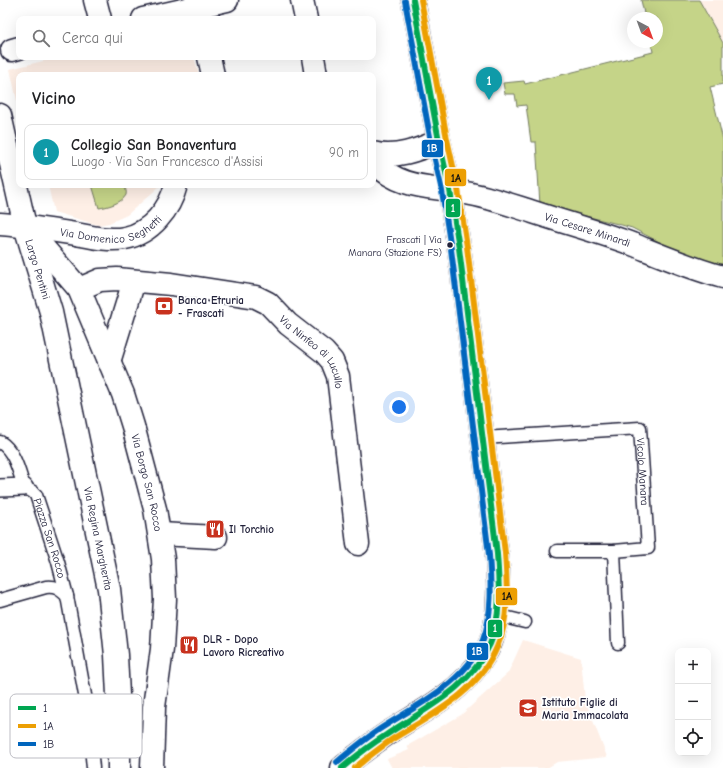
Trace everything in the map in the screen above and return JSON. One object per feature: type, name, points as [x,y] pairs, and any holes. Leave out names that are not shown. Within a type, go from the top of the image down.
[{"type":"street","points":[[95,0],[99,16]]},
{"type":"street","points":[[170,16],[198,13],[227,0]]},
{"type":"street","points":[[302,0],[305,16]]},
{"type":"street","points":[[342,768],[380,738],[432,707],[470,675],[484,656],[492,636],[496,615],[498,586],[497,554],[450,190],[439,141],[413,0]]},
{"type":"street","points":[[210,60],[212,72]]},
{"type":"street","points":[[314,60],[316,72]]},
{"type":"street","name":"Largo Pentini","points":[[0,115],[16,186]]},
{"type":"street","points":[[376,154],[388,156],[397,155],[428,146],[439,141]]},
{"type":"street","points":[[376,164],[385,172],[406,183],[428,188],[450,190]]},
{"type":"street","name":"Largo Pentini","points":[[16,188],[25,226],[51,312]]},
{"type":"street","name":"Via Domenico Seghetti","points":[[0,224],[25,226],[108,239],[124,238],[137,234],[153,224],[168,204],[175,188]]},
{"type":"street","name":"Via Cesare Minardi","points":[[450,190],[484,197],[571,224],[631,244],[723,278]]},
{"type":"street","name":"Via Borgo San Rocco","points":[[25,226],[75,285],[123,394],[155,509],[160,534],[164,572],[164,614],[162,649],[154,707],[152,768]]},
{"type":"street","points":[[42,283],[52,279],[64,279],[75,285]]},
{"type":"street","name":"Via Ninfeo di Lucullo","points":[[75,285],[100,280],[134,281],[171,284],[256,296],[268,303],[288,324],[324,352],[332,361],[338,376],[358,544]]},
{"type":"street","points":[[109,362],[134,281]]},
{"type":"street","name":"Via Regina Margherita","points":[[51,312],[110,600],[115,638],[118,694]]},
{"type":"street","points":[[0,488],[24,487]]},
{"type":"street","points":[[160,534],[216,537]]},
{"type":"lane","name":"Vicolo Manara","points":[[483,438],[640,428],[648,548],[614,551]]},
{"type":"lane","points":[[0,442],[10,450],[24,487]]},
{"type":"lane","name":"Piazza San Rocco","points":[[24,487],[36,495],[58,562],[67,596],[85,694]]},
{"type":"lane","points":[[557,551],[614,551],[618,643]]},
{"type":"lane","points":[[0,600],[54,586],[59,588],[67,596]]},
{"type":"lane","points":[[496,615],[525,622]]},
{"type":"lane","name":"Piazza San Rocco","points":[[92,758],[93,768]]},
{"type":"shaded area","points":[[699,0],[723,0],[723,43],[709,17]]},
{"type":"shaded area","points":[[48,60],[195,60],[198,72],[16,72],[16,96],[10,69]]},
{"type":"shaded area","points":[[49,188],[158,188],[127,215],[109,223],[98,225],[54,212]]},
{"type":"shaded area","name":"Istituto Figlie di Maria Immacolata","points":[[523,640],[581,658],[585,700],[607,757],[557,762],[547,768],[392,768],[387,759],[409,750],[407,746],[461,715],[508,673]]},
{"type":"green space","points":[[641,0],[699,0],[723,43],[723,84],[710,87],[723,140],[723,268],[675,250],[632,228],[540,205],[536,142],[531,142],[526,105],[517,106],[515,94],[505,94],[503,83],[524,81],[525,84],[653,52],[652,48],[663,48],[663,12],[644,12]]},
{"type":"green space","points":[[93,188],[125,188],[126,195],[124,198],[110,206],[99,208]]},
{"type":"transit line","name":"1","points":[[342,768],[374,743],[445,697],[471,674],[490,644],[494,634],[498,611],[499,588],[497,554],[459,248],[450,190],[439,141],[413,0]]},
{"type":"transit line","name":"1A","points":[[355,768],[391,740],[437,712],[466,690],[489,663],[501,636],[506,612],[507,588],[505,553],[467,247],[458,189],[421,0]]},
{"type":"transit line","name":"1B","points":[[337,762],[377,731],[440,691],[453,680],[475,655],[483,640],[490,609],[491,587],[489,555],[451,249],[442,191],[431,142],[405,1]]},
{"type":"place","name":"Collegio San Bonaventura","points":[[489,100]]},
{"type":"place","name":"Frascati | Via Manara (Stazione FS)","points":[[450,245]]},
{"type":"place","name":"Banca Etruria - Frascati","points":[[164,306]]},
{"type":"place","name":"Il Torchio","points":[[215,529]]},
{"type":"place","name":"DLR - Dopo Lavoro Ricreativo","points":[[189,645]]},
{"type":"place","name":"Istituto Figlie di Maria Immacolata","points":[[528,708]]}]
